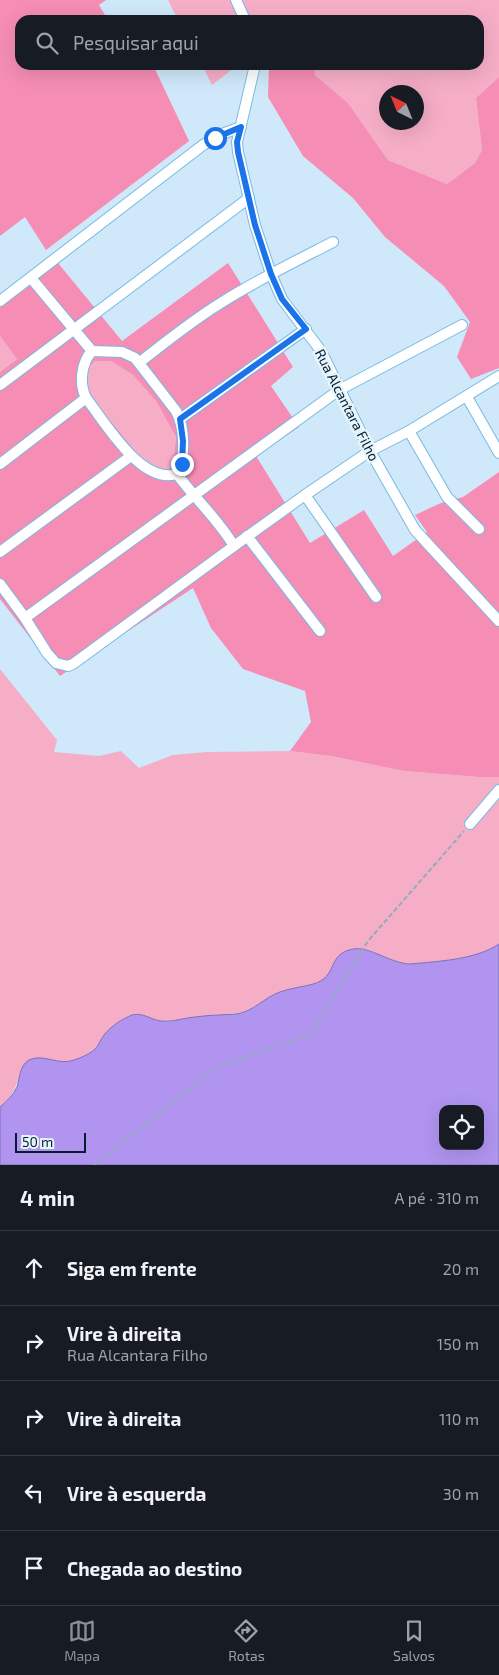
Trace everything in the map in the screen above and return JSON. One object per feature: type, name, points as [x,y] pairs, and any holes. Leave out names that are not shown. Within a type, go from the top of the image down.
[{"type":"street","points":[[236,0],[243,15]]},
{"type":"street","name":"Rua Alcantara Filho","points":[[254,70],[237,142],[238,152],[255,225],[271,274],[282,299],[321,351],[370,451],[407,518],[420,537],[499,621]]},
{"type":"street","points":[[0,301],[203,145],[222,134],[241,127]]},
{"type":"street","points":[[0,385],[249,198]]},
{"type":"street","points":[[140,362],[216,306],[271,274],[333,242]]},
{"type":"street","points":[[31,278],[92,351],[122,352],[140,362],[180,419],[183,441],[180,470],[177,474]]},
{"type":"street","points":[[25,618],[339,390],[462,325]]},
{"type":"street","points":[[180,419],[306,329]]},
{"type":"street","points":[[92,351],[83,369],[82,380],[86,398],[131,456],[148,470],[168,475],[177,474]]},
{"type":"street","points":[[0,584],[25,618],[47,653],[56,663],[68,666],[81,659],[247,536],[370,451],[409,431],[499,376]]},
{"type":"street","points":[[467,397],[499,453]]},
{"type":"street","points":[[0,464],[86,398]]},
{"type":"street","points":[[409,431],[447,497],[479,529]]},
{"type":"street","points":[[0,552],[131,456]]},
{"type":"street","points":[[177,474],[221,525],[234,546]]},
{"type":"street","points":[[305,495],[376,597]]},
{"type":"street","points":[[247,536],[320,631]]},
{"type":"street","points":[[470,824],[499,790]]},
{"type":"path","points":[[94,1165],[218,1067],[311,1034],[368,941],[470,824]]},
{"type":"shaded area","points":[[0,0],[106,0],[99,5],[105,15],[15,15],[15,70],[155,70],[189,141],[46,250],[25,217],[0,236]]},
{"type":"shaded area","points":[[168,0],[499,0],[499,77],[476,98],[482,150],[475,163],[447,184],[388,160],[348,103],[315,75],[314,70],[484,70],[484,15],[176,15]]},
{"type":"shaded area","points":[[204,70],[232,70],[212,85]]},
{"type":"shaded area","points":[[269,70],[314,70],[315,75],[348,103],[388,160],[447,184],[475,163],[482,150],[476,98],[499,77],[499,368],[471,379],[457,357],[470,322],[444,286],[385,237],[353,198],[303,156],[268,97]]},
{"type":"shaded area","points":[[58,263],[122,341],[228,263],[293,367],[271,386],[299,427],[256,456],[310,543],[364,510],[393,556],[427,532],[415,515],[441,503],[463,497],[499,472],[499,777],[404,771],[331,756],[290,751],[311,722],[305,691],[243,669],[211,628],[193,588],[60,676],[0,599],[0,372],[17,359],[0,336],[0,307]],"holes":[[[95,361],[111,361],[133,375],[156,401],[176,437],[173,466],[165,472],[143,461],[93,399],[85,381],[89,367]]]},
{"type":"shaded area","points":[[0,336],[17,359],[0,372]]},
{"type":"shaded area","points":[[95,361],[111,361],[133,375],[156,401],[176,437],[173,466],[165,472],[143,461],[93,399],[85,381],[89,367]]},
{"type":"shaded area","points":[[0,669],[57,740],[54,752],[99,756],[121,751],[139,768],[173,755],[207,752],[290,751],[331,756],[404,771],[499,777],[499,944],[468,957],[411,964],[400,964],[368,950],[331,972],[322,981],[280,992],[245,1012],[163,1021],[120,1021],[104,1035],[98,1046],[88,1054],[71,1062],[43,1058],[21,1069],[14,1090],[0,1107]]},
{"type":"shaded area","points":[[499,944],[499,1165],[0,1165],[0,1107],[10,1098],[17,1087],[23,1065],[29,1060],[40,1058],[63,1062],[81,1057],[96,1048],[104,1035],[113,1026],[136,1014],[165,1021],[242,1013],[280,992],[321,981],[339,956],[353,949],[366,950],[396,961],[411,964],[445,961],[479,953]]},
{"type":"route","points":[[182,464],[183,441],[180,419],[306,329],[282,299],[263,252],[238,152],[237,142],[241,127],[230,130],[215,138]]}]
